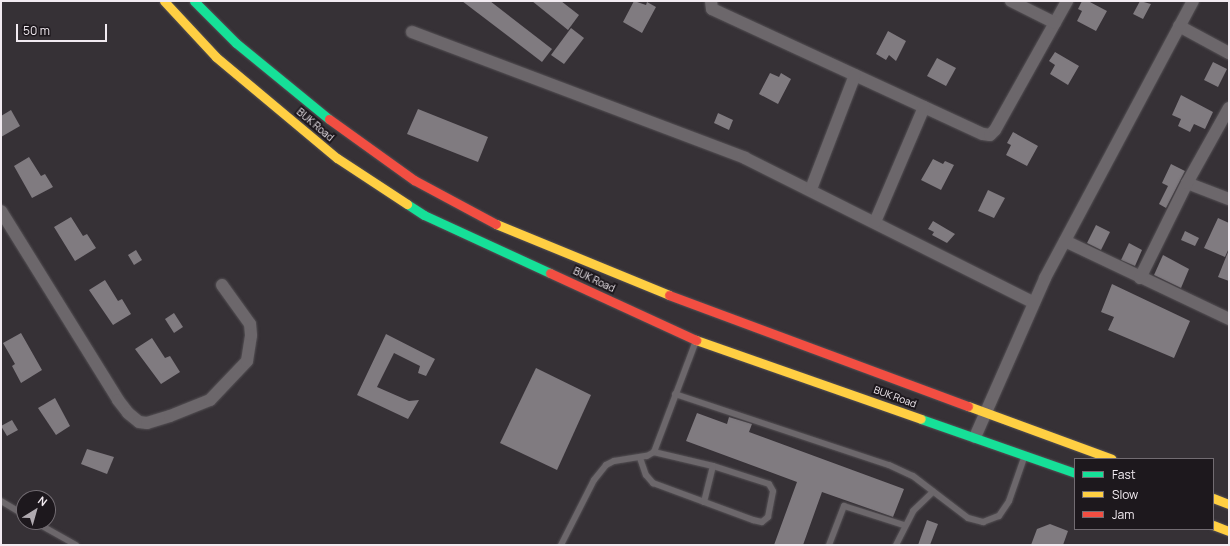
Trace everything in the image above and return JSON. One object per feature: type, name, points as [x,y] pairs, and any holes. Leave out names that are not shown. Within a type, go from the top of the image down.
[{"type":"main road","name":"BUK Road","points":[[164,1],[216,57],[331,153],[424,215],[696,340],[1074,473]]},
{"type":"main road","name":"BUK Road","points":[[194,1],[236,43],[308,104],[414,180],[455,204],[511,232],[655,290],[986,411],[1109,458]]},
{"type":"main road","points":[[1214,498],[1229,504]]},
{"type":"main road","points":[[1214,525],[1229,531]]},
{"type":"street","points":[[711,1],[712,9],[983,134],[990,135],[995,130],[1067,1]]},
{"type":"street","points":[[1011,1],[1055,23]]},
{"type":"street","points":[[975,437],[1034,304],[1065,241],[1193,1]]},
{"type":"street","points":[[1179,26],[1229,53]]},
{"type":"street","points":[[412,32],[745,158],[811,189],[1034,304]]},
{"type":"street","points":[[811,189],[855,75]]},
{"type":"street","points":[[875,222],[924,107]]},
{"type":"street","points":[[1140,278],[1187,183],[1229,108]]},
{"type":"street","points":[[1187,183],[1229,199]]},
{"type":"street","points":[[1,211],[118,400],[128,414],[139,422],[147,423],[210,400],[246,361],[251,335],[250,324],[222,285]]},
{"type":"street","points":[[1065,241],[1140,278],[1229,319]]},
{"type":"lane","points":[[654,452],[696,340]]},
{"type":"lane","points":[[675,394],[890,465],[913,476],[968,518],[983,522],[999,516],[1009,501],[1025,455]]},
{"type":"lane","points":[[561,545],[594,480],[606,465],[614,461],[640,458],[654,452],[713,466],[769,484],[773,491],[768,517],[762,522],[653,483],[646,475],[640,458]]},
{"type":"lane","points":[[704,502],[713,466]]},
{"type":"lane","points":[[896,545],[913,510],[933,492]]},
{"type":"lane","points":[[1,502],[16,510]]},
{"type":"lane","points":[[829,545],[844,506],[904,526]]},
{"type":"lane","points":[[49,530],[76,545]]},
{"type":"building","points":[[462,1],[490,1],[552,49],[542,62]]},
{"type":"building","points":[[532,1],[561,1],[579,15],[568,30]]},
{"type":"building","points":[[634,1],[646,5],[647,2],[656,7],[642,33],[623,22]]},
{"type":"building","points":[[1082,1],[1088,1],[1107,11],[1096,31],[1077,21],[1082,11],[1078,9]]},
{"type":"building","points":[[1140,1],[1151,4],[1143,19],[1133,14]]},
{"type":"building","points":[[571,28],[584,38],[564,64],[551,55]]},
{"type":"building","points":[[888,31],[906,41],[896,61],[889,55],[886,60],[876,54]]},
{"type":"building","points":[[1055,52],[1079,66],[1068,85],[1050,74],[1055,65],[1049,61]]},
{"type":"building","points":[[937,58],[956,68],[946,86],[927,76]]},
{"type":"building","points":[[1213,62],[1227,69],[1218,87],[1204,80]]},
{"type":"building","points":[[770,73],[779,77],[781,73],[791,79],[778,104],[759,94]]},
{"type":"building","points":[[1181,95],[1213,112],[1205,129],[1194,124],[1190,132],[1178,126],[1181,119],[1172,115]]},
{"type":"building","points":[[418,109],[488,137],[478,162],[407,134]]},
{"type":"building","points":[[11,110],[20,126],[1,137],[1,116]]},
{"type":"building","points":[[718,113],[733,120],[729,130],[714,123]]},
{"type":"building","points":[[1013,132],[1038,146],[1027,166],[1006,155],[1011,145],[1007,143]]},
{"type":"building","points":[[29,157],[41,176],[45,174],[53,187],[32,198],[14,166]]},
{"type":"building","points":[[933,159],[943,164],[945,161],[954,165],[941,190],[921,180]]},
{"type":"building","points":[[1171,164],[1185,171],[1166,208],[1159,204],[1168,186],[1162,183]]},
{"type":"building","points":[[988,190],[1005,198],[994,218],[978,211]]},
{"type":"building","points":[[71,217],[83,236],[87,234],[96,248],[75,261],[54,227]]},
{"type":"building","points":[[1218,218],[1229,223],[1229,248],[1225,257],[1204,248]]},
{"type":"building","points":[[933,221],[955,234],[947,243],[932,235],[934,232],[928,229]]},
{"type":"building","points":[[1096,225],[1110,232],[1101,250],[1087,243]]},
{"type":"building","points":[[1185,231],[1199,238],[1195,246],[1181,240]]},
{"type":"building","points":[[1129,243],[1142,250],[1135,266],[1121,260]]},
{"type":"building","points":[[136,250],[142,260],[134,265],[128,255]]},
{"type":"building","points":[[1229,252],[1229,281],[1218,277]]},
{"type":"building","points":[[1163,255],[1189,269],[1181,288],[1154,275]]},
{"type":"building","points":[[105,280],[118,301],[122,299],[131,314],[113,325],[89,290]]},
{"type":"building","points":[[1112,284],[1190,321],[1174,358],[1108,330],[1114,317],[1101,312]]},
{"type":"building","points":[[174,313],[183,327],[174,333],[165,319]]},
{"type":"building","points":[[21,333],[42,370],[21,383],[12,366],[15,364],[3,343]]},
{"type":"building","points":[[386,334],[435,359],[426,376],[418,373],[420,366],[394,353],[377,387],[409,401],[419,400],[408,419],[357,395]]},
{"type":"building","points":[[152,338],[165,358],[170,356],[180,372],[161,384],[135,349]]},
{"type":"building","points":[[536,368],[591,395],[557,470],[500,443]]},
{"type":"building","points":[[55,398],[70,426],[56,435],[38,408]]},
{"type":"building","points":[[697,413],[727,424],[729,417],[752,424],[749,432],[904,489],[893,517],[822,492],[803,545],[774,545],[797,482],[686,441]]},
{"type":"building","points":[[12,420],[18,430],[7,436],[1,426]]},
{"type":"building","points":[[87,449],[114,457],[107,474],[81,464]]},
{"type":"building","points":[[927,520],[938,524],[930,545],[918,545]]},
{"type":"building","points":[[1050,524],[1068,531],[1063,545],[1031,545],[1037,529]]},
{"type":"traffic: fast","points":[[194,1],[236,43],[329,119]]},
{"type":"traffic: fast","points":[[407,204],[424,215],[550,273]]},
{"type":"traffic: fast","points":[[921,419],[1074,473]]},
{"type":"traffic: slow","points":[[164,1],[216,57],[337,158],[407,204]]},
{"type":"traffic: slow","points":[[496,224],[669,295]]},
{"type":"traffic: slow","points":[[696,340],[921,419]]},
{"type":"traffic: slow","points":[[968,406],[1109,458]]},
{"type":"traffic: slow","points":[[1214,498],[1229,504]]},
{"type":"traffic: slow","points":[[1214,525],[1229,531]]},
{"type":"traffic: jam","points":[[329,119],[414,180],[496,224]]},
{"type":"traffic: jam","points":[[550,273],[696,340]]},
{"type":"traffic: jam","points":[[669,295],[968,406]]}]
